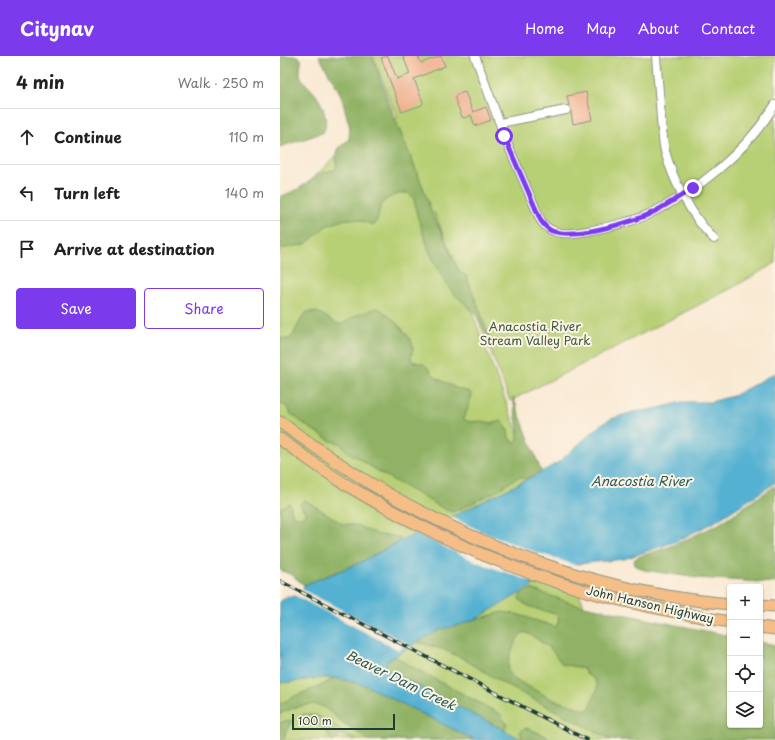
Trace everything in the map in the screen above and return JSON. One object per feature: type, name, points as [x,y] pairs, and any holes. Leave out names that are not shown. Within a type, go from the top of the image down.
[{"type":"highway","name":"John Hanson Highway","points":[[280,422],[358,476],[420,511],[466,533],[509,551],[588,577],[661,594],[727,604]]},
{"type":"highway","name":"John Hanson Highway","points":[[280,439],[349,486],[406,519],[495,560],[570,586],[644,606],[727,621]]},
{"type":"highway","points":[[763,606],[775,606]]},
{"type":"highway","points":[[763,627],[775,629]]},
{"type":"lane","points":[[475,56],[518,169],[541,221],[545,226],[553,231],[564,233],[602,228],[630,221],[646,215],[683,194],[718,170],[739,151],[775,105]]},
{"type":"lane","points":[[656,56],[665,151],[683,194],[703,227],[714,239]]},
{"type":"lane","points":[[500,123],[566,110]]},
{"type":"green space","points":[[280,56],[297,56],[301,59],[300,75],[303,81],[320,101],[324,110],[326,121],[322,133],[280,147]]},
{"type":"green space","points":[[319,56],[372,56],[393,114],[423,187],[433,217],[445,239],[458,270],[462,274],[466,275],[492,343],[475,313],[452,292],[441,275],[430,253],[417,215],[414,199],[409,193],[388,198],[382,204],[377,219],[373,225],[359,220],[346,219],[326,226],[306,244],[280,249],[280,197],[298,189],[322,173],[336,169],[336,157],[339,148],[349,139],[350,128],[341,95]]},
{"type":"green space","name":"Anacostia River Stream Valley Park","points":[[373,56],[775,56],[775,263],[734,287],[510,401],[464,283],[434,212],[534,476],[375,555],[304,585],[280,537],[280,210],[338,154],[397,118]]},
{"type":"green space","points":[[376,308],[380,309],[391,318],[408,336],[413,346],[411,357],[412,361],[423,364],[435,377],[456,388],[470,392],[472,395],[464,420],[471,422],[481,421],[492,423],[502,421],[508,430],[509,438],[514,443],[518,440],[518,430],[513,397],[541,471],[525,479],[521,477],[515,479],[495,492],[452,512],[384,475],[347,451],[340,443],[331,441],[307,426],[290,413],[286,406],[280,404],[280,338],[289,339],[307,312],[322,314],[335,323],[342,324],[357,315]]},
{"type":"green space","points":[[775,486],[775,583],[698,578],[644,570],[635,565],[634,560],[638,557],[672,546],[719,524]]},
{"type":"green space","points":[[305,500],[343,524],[356,525],[379,535],[389,535],[400,538],[400,541],[357,564],[304,585],[292,575],[280,570],[280,509],[289,503],[293,516],[298,517],[305,515],[305,512],[300,505]]},
{"type":"green space","points":[[568,565],[637,740],[523,740],[504,730],[390,658],[417,642]]},
{"type":"green space","points":[[531,589],[574,604],[727,635],[727,728],[763,728],[763,643],[775,645],[775,740],[612,740],[506,685],[464,659],[442,649],[417,642],[441,629],[503,612],[516,614],[556,627],[559,620],[557,614],[530,607],[519,598],[521,594]],"holes":[[[524,632],[550,648],[562,664],[582,668],[585,670],[586,674],[595,680],[597,690],[590,708],[587,710],[554,700],[514,679],[508,671],[510,656],[518,638]]]},
{"type":"green space","points":[[395,656],[407,664],[500,714],[507,724],[504,730],[384,668],[387,661]]},
{"type":"green space","points":[[320,678],[334,678],[378,692],[475,740],[280,740],[280,683]]},
{"type":"green space","points":[[334,678],[365,685],[475,740],[368,740],[328,710],[320,706],[302,706],[290,709],[280,714],[280,704],[297,695],[321,686]]},
{"type":"green space","points":[[304,714],[317,715],[358,740],[351,740],[344,735],[341,735],[337,736],[338,740],[331,740],[326,732],[317,724],[307,719],[297,718]]},
{"type":"green space","points":[[288,720],[292,721],[286,731],[284,740],[280,740],[280,723]]},
{"type":"green space","points":[[525,728],[554,740],[523,740],[520,732]]},
{"type":"water","name":"Anacostia River","points":[[775,373],[775,483],[716,521],[677,541],[624,559],[568,565],[476,619],[441,629],[387,661],[385,668],[389,671],[523,740],[475,740],[365,685],[346,680],[327,678],[280,683],[280,602],[287,596],[292,597],[303,590],[304,585],[357,564],[534,476],[559,462],[600,425],[611,419],[633,412],[655,409],[682,402],[710,402],[733,396]]},
{"type":"pier","points":[[449,516],[487,534],[578,566],[569,567],[539,584],[474,561],[414,532]]},
{"type":"pier","points":[[301,589],[408,644],[399,650],[292,594]]},
{"type":"building","points":[[388,56],[397,79],[410,74],[403,56],[418,56],[421,63],[441,56],[445,66],[414,79],[423,102],[422,105],[402,112],[381,58]]},
{"type":"building","points":[[465,92],[473,112],[486,107],[491,120],[475,126],[471,115],[465,118],[462,117],[455,99],[456,95]]},
{"type":"building","points":[[586,92],[592,120],[573,124],[567,96]]},
{"type":"railway","points":[[280,581],[587,740]]},
{"type":"route","points":[[504,136],[541,221],[549,229],[559,233],[586,231],[630,221],[646,215],[693,188]]},
{"type":"water label","name":"Beaver Dam Creek","points":[[401,680]]}]
